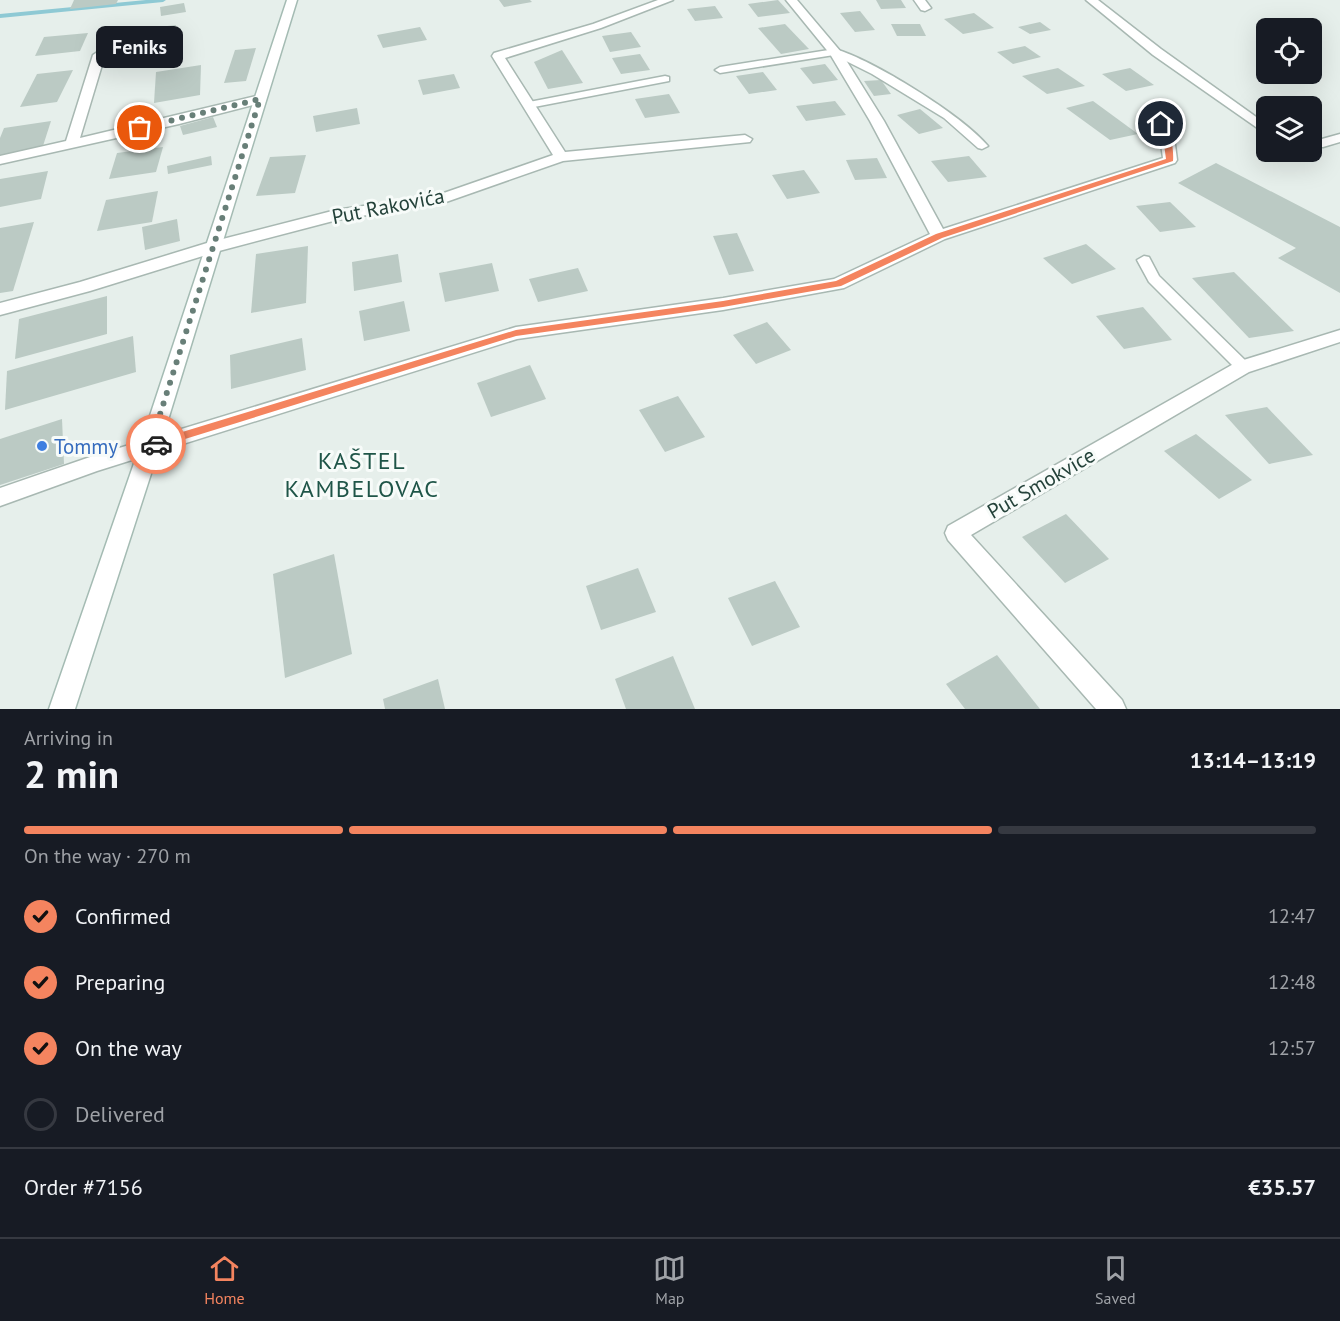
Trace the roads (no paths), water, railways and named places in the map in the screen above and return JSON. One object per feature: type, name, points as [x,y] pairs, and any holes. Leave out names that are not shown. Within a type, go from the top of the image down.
[{"type":"street","points":[[62,709],[150,446],[291,0]]},
{"type":"street","points":[[561,157],[498,56],[597,26],[668,0]]},
{"type":"street","points":[[790,0],[835,52],[877,121],[939,236]]},
{"type":"street","points":[[1090,0],[1157,52],[1256,123]]},
{"type":"street","points":[[72,143],[99,55]]},
{"type":"street","points":[[0,160],[179,120],[260,99]]},
{"type":"street","points":[[0,497],[150,446],[516,333],[723,304],[838,284],[939,236],[1170,160],[1167,137],[1155,111]]},
{"type":"street","points":[[1322,143],[1340,138]]},
{"type":"street","name":"Put Rakovića","points":[[0,309],[336,215],[441,199],[561,157],[745,139]]},
{"type":"street","name":"Put Smokvice","points":[[1113,709],[956,532],[1243,367],[1340,336]]},
{"type":"lane","points":[[720,70],[835,52],[876,72],[948,116],[982,146]]},
{"type":"lane","points":[[529,105],[665,79]]},
{"type":"lane","points":[[1144,260],[1154,279],[1243,367]]},
{"type":"waterway","points":[[0,16],[163,0]]},
{"type":"place","name":"Feniks","points":[[140,128]]},
{"type":"place","name":"Tommy","points":[[42,446]]},
{"type":"district","name":"KAŠTEL KAMBELOVAC","points":[[362,474]]}]
